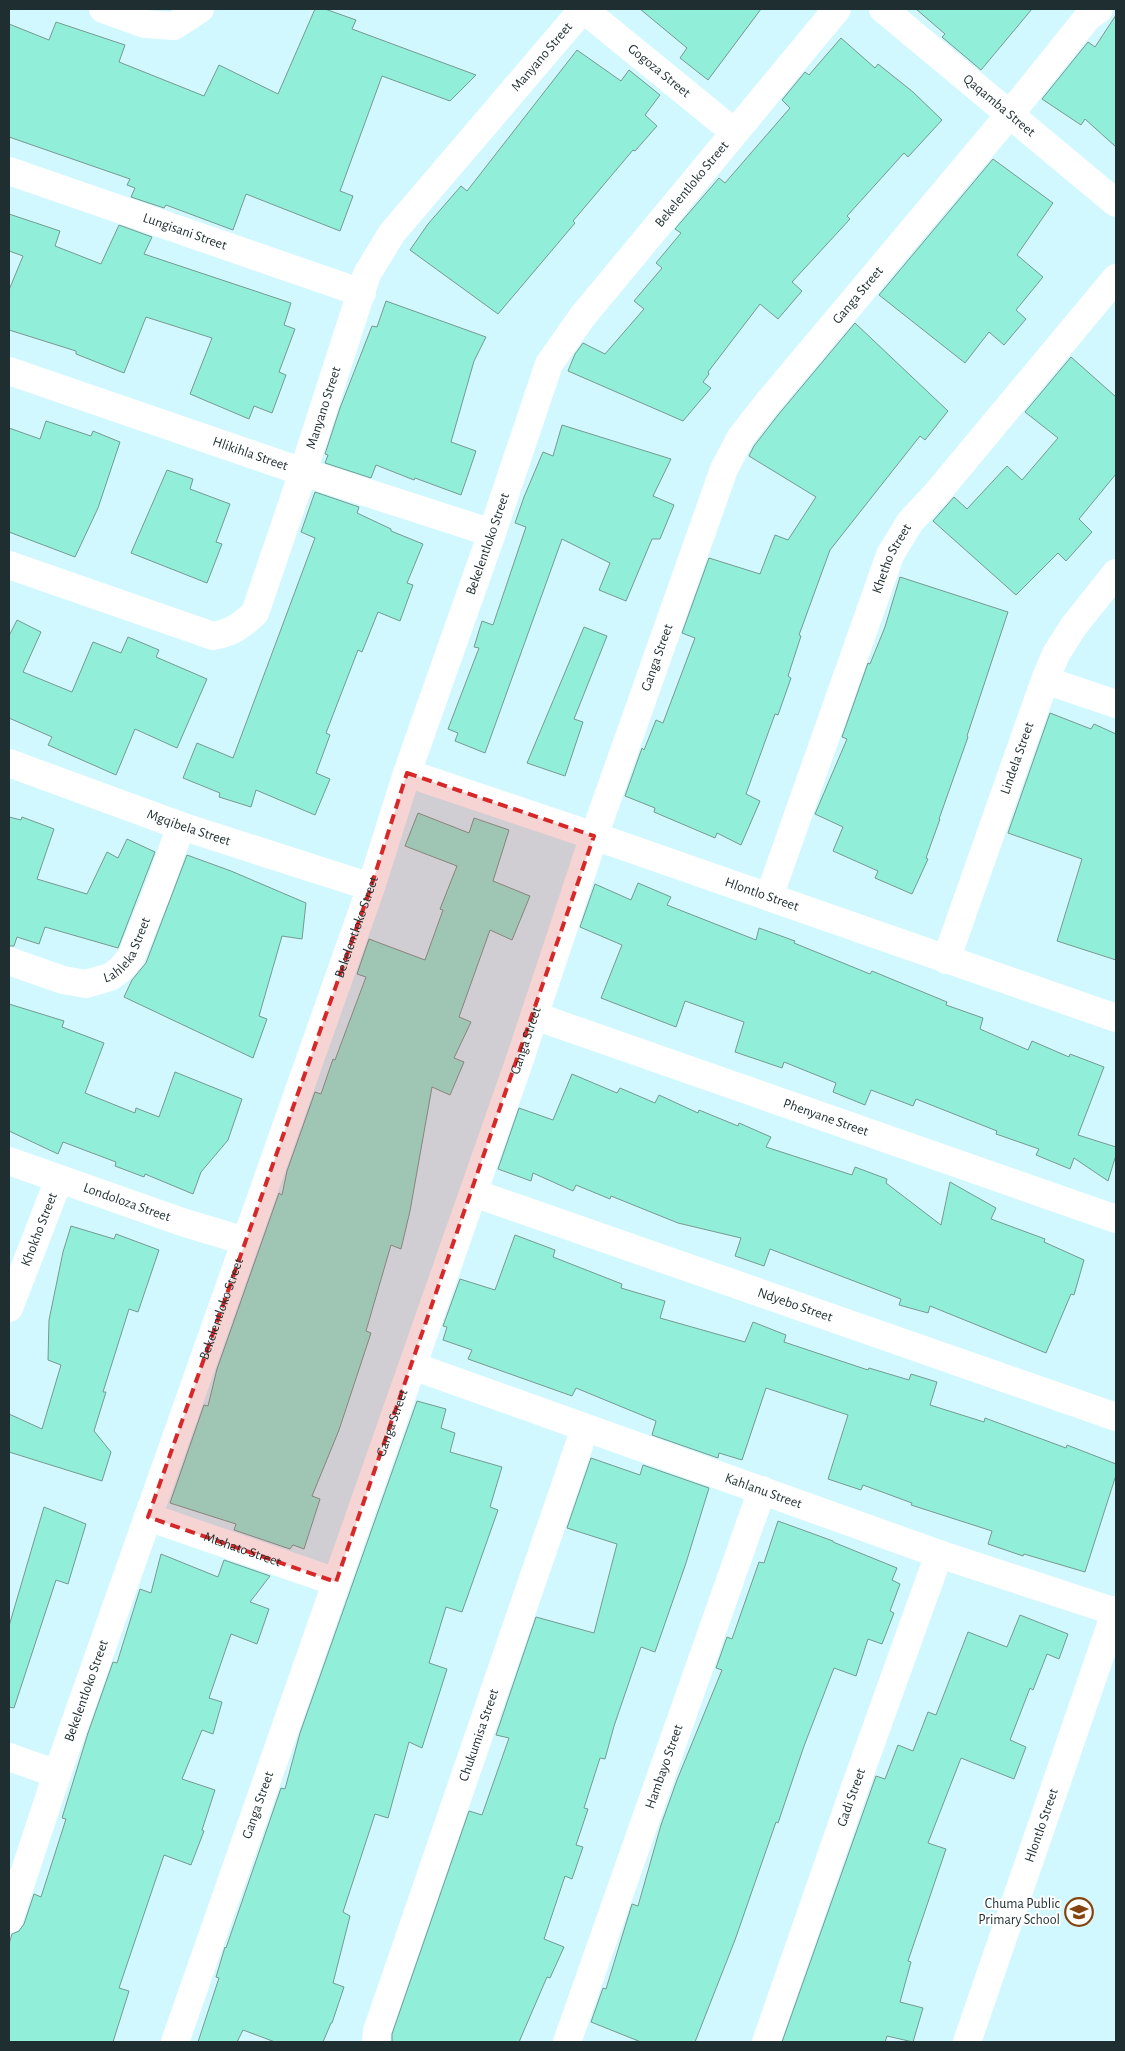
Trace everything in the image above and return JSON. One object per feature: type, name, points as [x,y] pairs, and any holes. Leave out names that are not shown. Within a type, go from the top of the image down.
[{"type":"street","points":[[102,9],[145,24],[174,26],[200,9]]},
{"type":"street","name":"Gogoza Street","points":[[583,9],[734,132]]},
{"type":"street","name":"Manyano Street","points":[[9,565],[213,636],[226,634],[239,628],[255,613],[367,274],[392,233],[583,9]]},
{"type":"street","name":"Bekelentloko Street","points":[[9,1919],[57,1774],[371,887],[407,774],[549,364],[582,317],[837,9]]},
{"type":"street","name":"Qaqamba Street","points":[[883,9],[1116,203]]},
{"type":"street","name":"Ganga Street","points":[[175,2042],[474,1193],[594,836],[724,469],[740,437],[1088,18],[1099,9]]},
{"type":"street","name":"Lungisani Street","points":[[9,171],[362,293]]},
{"type":"street","name":"Khetho Street","points":[[769,897],[890,555],[910,522],[969,455],[1116,278]]},
{"type":"street","name":"Hlikihla Street","points":[[9,371],[303,472],[492,533]]},
{"type":"street","name":"Lindela Street","points":[[946,960],[1045,680],[1056,654],[1072,627],[1116,573]]},
{"type":"street","points":[[1045,680],[1116,704]]},
{"type":"street","name":"Mgqibela Street","points":[[9,763],[181,826],[371,887]]},
{"type":"street","name":"Hlontlo Street","points":[[407,774],[594,836],[1116,1018]]},
{"type":"street","name":"Lahleka Street","points":[[9,961],[63,980],[86,984],[110,977],[121,969],[131,957],[158,892],[181,826]]},
{"type":"street","name":"Phenyane Street","points":[[535,1016],[1116,1219]]},
{"type":"street","name":"Londoloza Street","points":[[9,1161],[59,1180],[245,1242]]},
{"type":"street","name":"Khokho Street","points":[[9,1308],[59,1180]]},
{"type":"street","name":"Ndyebo Street","points":[[474,1193],[1116,1417]]},
{"type":"street","name":"Kahlanu Street","points":[[413,1366],[939,1554],[1116,1611]]},
{"type":"street","name":"Chukumisa Street","points":[[376,2042],[377,2030],[585,1428]]},
{"type":"street","name":"Hambayo Street","points":[[567,2042],[762,1490]]},
{"type":"street","name":"Mtshato Street","points":[[148,1517],[336,1582]]},
{"type":"street","name":"Gadi Street","points":[[766,2042],[939,1554]]},
{"type":"street","name":"Hlontlo Street","points":[[967,2042],[1116,1611]]},
{"type":"street","points":[[9,1757],[57,1774]]},
{"type":"highlighted area","points":[[407,773],[594,836],[336,1582],[148,1517],[371,887]]},
{"type":"building","points":[[315,9],[325,9],[356,20],[352,29],[476,75],[450,101],[382,76],[340,191],[353,196],[340,231],[246,194],[233,230],[166,205],[164,208],[131,197],[135,188],[127,185],[130,179],[9,137],[9,24],[49,40],[56,22],[125,45],[119,62],[204,96],[219,65],[278,94]]},
{"type":"building","points":[[640,9],[761,9],[708,80],[680,58],[687,48]]},
{"type":"building","points":[[916,9],[1032,9],[981,70],[942,37],[945,34]]},
{"type":"building","points":[[1116,15],[1116,147],[1085,119],[1081,125],[1042,99],[1088,42],[1095,47]]},
{"type":"building","points":[[841,38],[875,68],[878,64],[913,92],[942,120],[908,157],[904,153],[847,216],[850,219],[792,282],[802,291],[778,319],[760,304],[708,372],[709,374],[703,382],[711,388],[683,421],[568,371],[575,354],[583,343],[605,354],[644,309],[634,301],[662,268],[656,263],[681,233],[675,229],[719,178],[725,183],[790,108],[782,100],[805,72],[809,75]]},
{"type":"building","points":[[577,50],[621,81],[629,70],[660,95],[645,115],[657,126],[635,151],[633,150],[573,221],[575,223],[498,314],[410,250],[428,224],[461,186],[467,191]]},
{"type":"building","points":[[993,159],[1053,203],[1017,255],[1043,277],[1016,310],[1026,319],[1004,345],[989,332],[965,363],[879,295]]},
{"type":"building","points":[[9,214],[60,231],[55,246],[101,264],[119,225],[152,237],[144,254],[291,303],[284,325],[295,329],[279,372],[286,375],[272,413],[254,406],[249,419],[190,394],[212,338],[146,317],[124,373],[76,354],[76,351],[9,330],[9,290],[23,256],[9,251]]},
{"type":"building","points":[[386,301],[486,337],[474,361],[451,442],[476,451],[461,495],[376,465],[371,478],[325,463],[328,455],[325,454],[340,408],[372,326],[377,327]]},
{"type":"building","points":[[855,323],[948,411],[925,440],[920,436],[830,550],[799,635],[801,636],[788,676],[791,678],[778,715],[775,714],[746,794],[760,801],[741,845],[717,833],[715,838],[654,812],[655,808],[625,796],[642,748],[644,750],[656,720],[663,723],[695,638],[682,633],[709,558],[760,574],[775,535],[788,540],[816,497],[749,456],[754,446],[778,415]]},
{"type":"building","points":[[1071,357],[1116,397],[1116,474],[1079,519],[1092,532],[1066,561],[1058,553],[1016,595],[933,521],[954,497],[967,509],[1007,466],[1022,480],[1058,438],[1025,412]]},
{"type":"building","points":[[46,421],[91,436],[93,431],[120,442],[98,508],[75,557],[9,532],[9,428],[40,439]]},
{"type":"building","points":[[562,425],[671,459],[653,496],[674,505],[660,539],[652,539],[626,601],[599,590],[610,563],[562,539],[485,753],[455,741],[458,733],[448,729],[479,648],[474,647],[482,621],[493,625],[526,527],[515,523],[524,497],[543,452],[553,456]]},
{"type":"building","points":[[167,470],[193,479],[190,489],[230,504],[216,542],[222,544],[207,583],[131,553]]},
{"type":"building","points":[[315,492],[359,507],[357,513],[391,529],[391,531],[423,544],[407,583],[413,585],[400,621],[378,612],[362,652],[358,650],[326,733],[330,735],[316,773],[330,779],[315,815],[256,790],[251,807],[219,797],[220,793],[183,778],[197,743],[233,758],[315,538],[301,532]]},
{"type":"building","points":[[900,577],[1008,612],[968,737],[926,858],[928,859],[912,894],[875,878],[878,871],[833,851],[843,827],[815,814],[847,739],[842,737],[868,663],[870,664],[885,627]]},
{"type":"building","points":[[17,620],[41,632],[23,672],[72,692],[93,642],[121,653],[128,637],[159,650],[156,657],[207,679],[177,748],[135,729],[116,775],[48,745],[52,737],[9,718],[9,636]]},
{"type":"building","points":[[584,627],[607,636],[574,719],[583,722],[565,776],[527,763]]},
{"type":"building","points":[[1050,713],[1091,729],[1094,724],[1116,734],[1116,960],[1057,941],[1082,859],[1008,833]]},
{"type":"building","points":[[418,813],[469,833],[474,818],[509,830],[493,881],[530,896],[512,940],[490,930],[459,1017],[471,1022],[454,1058],[464,1062],[450,1095],[432,1087],[410,1211],[401,1249],[391,1245],[366,1331],[371,1333],[339,1430],[312,1496],[320,1499],[304,1549],[293,1545],[290,1549],[234,1530],[236,1524],[170,1503],[204,1405],[208,1406],[217,1369],[279,1193],[282,1195],[287,1171],[315,1092],[321,1094],[366,977],[357,974],[369,939],[425,960],[443,910],[440,909],[457,866],[405,846]]},
{"type":"building","points":[[9,817],[21,820],[22,817],[54,829],[37,879],[87,894],[107,852],[118,858],[127,839],[155,852],[118,948],[45,927],[39,944],[17,937],[14,946],[9,946]]},
{"type":"building","points":[[187,855],[231,871],[306,903],[302,939],[282,936],[259,1016],[267,1019],[253,1058],[124,997],[132,980],[146,963]]},
{"type":"building","points":[[638,883],[671,897],[667,905],[756,940],[759,928],[795,941],[794,943],[870,974],[872,971],[947,1002],[946,1005],[983,1018],[980,1029],[1028,1050],[1032,1041],[1069,1057],[1070,1054],[1104,1067],[1078,1135],[1116,1147],[1116,1155],[1108,1181],[1074,1158],[1070,1169],[1036,1155],[1039,1149],[996,1134],[997,1131],[916,1099],[913,1106],[871,1090],[865,1105],[833,1092],[836,1083],[784,1062],[782,1068],[735,1052],[744,1022],[685,1001],[676,1027],[601,998],[622,945],[580,927],[595,884],[631,900]]},
{"type":"building","points":[[9,1004],[64,1021],[62,1027],[104,1043],[85,1093],[135,1113],[136,1108],[159,1117],[175,1072],[242,1099],[228,1140],[201,1172],[193,1194],[145,1174],[144,1177],[115,1166],[116,1162],[63,1142],[58,1154],[9,1131]]},
{"type":"building","points":[[572,1074],[617,1093],[620,1088],[655,1103],[659,1095],[698,1113],[699,1110],[738,1126],[739,1123],[771,1137],[766,1147],[852,1175],[855,1167],[887,1179],[886,1183],[941,1225],[950,1182],[996,1208],[991,1219],[1045,1239],[1044,1242],[1084,1260],[1074,1295],[1071,1294],[1046,1353],[930,1306],[928,1313],[899,1305],[901,1299],[770,1249],[764,1266],[735,1256],[741,1238],[678,1223],[611,1196],[610,1199],[576,1185],[573,1191],[533,1173],[531,1181],[498,1169],[519,1108],[553,1120]]},
{"type":"building","points":[[71,1226],[114,1239],[116,1234],[159,1250],[138,1312],[129,1309],[103,1392],[106,1392],[94,1431],[111,1452],[102,1481],[9,1452],[9,1414],[42,1429],[61,1365],[48,1360],[49,1320],[63,1252]]},
{"type":"building","points":[[515,1235],[555,1250],[553,1257],[622,1284],[621,1288],[665,1301],[660,1318],[745,1342],[753,1322],[786,1335],[784,1342],[868,1370],[869,1368],[909,1380],[911,1374],[937,1382],[930,1405],[984,1422],[985,1418],[1066,1448],[1067,1445],[1116,1464],[1116,1475],[1085,1572],[1024,1554],[1023,1556],[988,1544],[992,1531],[911,1505],[912,1503],[863,1485],[861,1490],[828,1479],[848,1415],[766,1388],[742,1460],[719,1453],[718,1458],[652,1435],[656,1421],[576,1388],[572,1396],[468,1359],[472,1350],[443,1340],[447,1327],[443,1326],[460,1279],[495,1290]]},
{"type":"building","points":[[417,1401],[446,1409],[441,1428],[455,1433],[450,1452],[502,1467],[490,1507],[498,1510],[462,1612],[446,1607],[429,1663],[447,1669],[422,1748],[409,1742],[388,1818],[375,1814],[343,1912],[350,1916],[333,1983],[344,1987],[332,2023],[323,2042],[275,2042],[243,2030],[237,2042],[198,2042],[219,1978],[216,1977],[225,1947],[281,1788],[285,1789],[300,1733]]},
{"type":"building","points":[[591,1458],[640,1475],[643,1465],[709,1488],[686,1563],[655,1652],[641,1647],[614,1726],[605,1759],[600,1758],[584,1808],[588,1809],[576,1845],[583,1847],[572,1879],[565,1876],[544,1939],[564,1947],[550,1978],[547,1977],[519,2042],[392,2042],[392,2034],[469,1811],[482,1815],[509,1738],[496,1735],[536,1617],[594,1633],[617,1544],[567,1528]]},
{"type":"building","points":[[44,1507],[86,1524],[68,1584],[56,1580],[14,1708],[9,1707],[9,1626]]},
{"type":"building","points":[[778,1521],[833,1541],[897,1568],[892,1580],[900,1584],[890,1611],[894,1613],[882,1644],[868,1639],[856,1676],[834,1668],[804,1746],[778,1823],[776,1822],[735,1940],[695,2042],[641,2042],[591,2022],[603,1988],[606,1989],[632,1904],[638,1906],[661,1825],[677,1780],[722,1670],[716,1668],[727,1637],[732,1639],[759,1562],[764,1563]]},
{"type":"building","points":[[161,1554],[218,1577],[224,1560],[270,1576],[250,1602],[269,1609],[257,1644],[231,1634],[209,1698],[222,1702],[213,1734],[202,1730],[182,1779],[215,1790],[202,1830],[204,1831],[191,1865],[164,1855],[119,1988],[129,1991],[113,2042],[9,2042],[9,1944],[12,1934],[19,1931],[24,1924],[34,1894],[41,1897],[66,1819],[62,1818],[88,1733],[113,1662],[117,1663],[140,1589],[151,1593]]},
{"type":"building","points":[[1020,1615],[1068,1634],[1059,1659],[1047,1654],[1033,1690],[1030,1688],[1010,1740],[1026,1747],[1014,1779],[961,1758],[928,1843],[946,1849],[908,1961],[911,1962],[900,2002],[923,2008],[913,2042],[887,2036],[885,2042],[782,2042],[876,1776],[885,1779],[898,1745],[913,1751],[928,1712],[936,1715],[968,1632],[1007,1647]]},
{"type":"place","name":"Chuma Public Primary School","points":[[1079,1912]]}]
